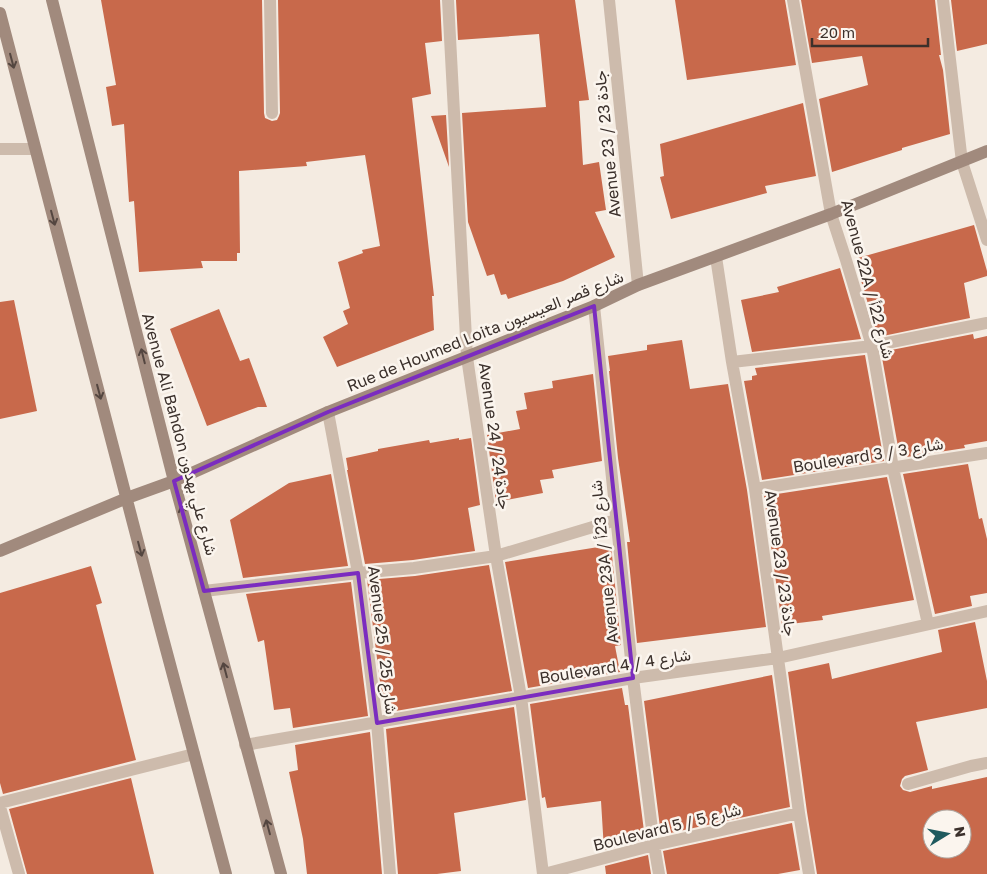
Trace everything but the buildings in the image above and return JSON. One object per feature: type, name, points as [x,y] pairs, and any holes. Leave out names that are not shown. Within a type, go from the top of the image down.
[{"type":"main road","name":"Avenue Ali Bahdon شارع علي بهدون","points":[[52,0],[174,481],[281,874]]},
{"type":"main road","points":[[0,13],[226,874]]},
{"type":"main road","name":"Rue de Houmed Loita شارع قصر العيسيون","points":[[0,551],[127,498],[174,481],[328,412],[594,306],[638,286],[831,214],[987,151]]},
{"type":"street","points":[[270,0],[272,113]]},
{"type":"street","name":"Avenue 24 / جادة 24","points":[[448,0],[467,357],[496,556],[521,697],[544,874]]},
{"type":"street","name":"Avenue 23 / جادة 23","points":[[609,0],[638,286]]},
{"type":"street","name":"Avenue 22A / شارع 22أ","points":[[793,0],[831,214],[872,346],[893,468],[928,624]]},
{"type":"street","points":[[943,0],[962,162],[987,240]]},
{"type":"street","points":[[0,149],[35,149]]},
{"type":"street","name":"Avenue 23 / جادة 23","points":[[716,257],[732,362],[755,489],[809,874]]},
{"type":"street","name":"Avenue 23A / شارع 23أ","points":[[594,306],[633,678],[659,874]]},
{"type":"street","points":[[732,362],[872,346],[987,323]]},
{"type":"street","name":"Avenue 25 / شارع 25","points":[[328,412],[358,573],[377,723],[390,874]]},
{"type":"street","name":"Boulevard 3 / شارع 3","points":[[755,489],[987,453]]},
{"type":"street","points":[[204,591],[414,568],[496,556],[616,520]]},
{"type":"street","name":"Boulevard 4 / شارع 4","points":[[246,745],[633,678],[778,658],[987,611]]},
{"type":"street","points":[[0,803],[194,754]]},
{"type":"street","points":[[908,784],[971,766],[987,764]]},
{"type":"street","points":[[0,807],[19,874]]},
{"type":"street","name":"Boulevard 5 / شارع 5","points":[[544,874],[654,845],[799,812]]},
{"type":"highlighted area","points":[[594,306],[633,678],[377,723],[358,573],[204,591],[174,481],[328,412]]}]
